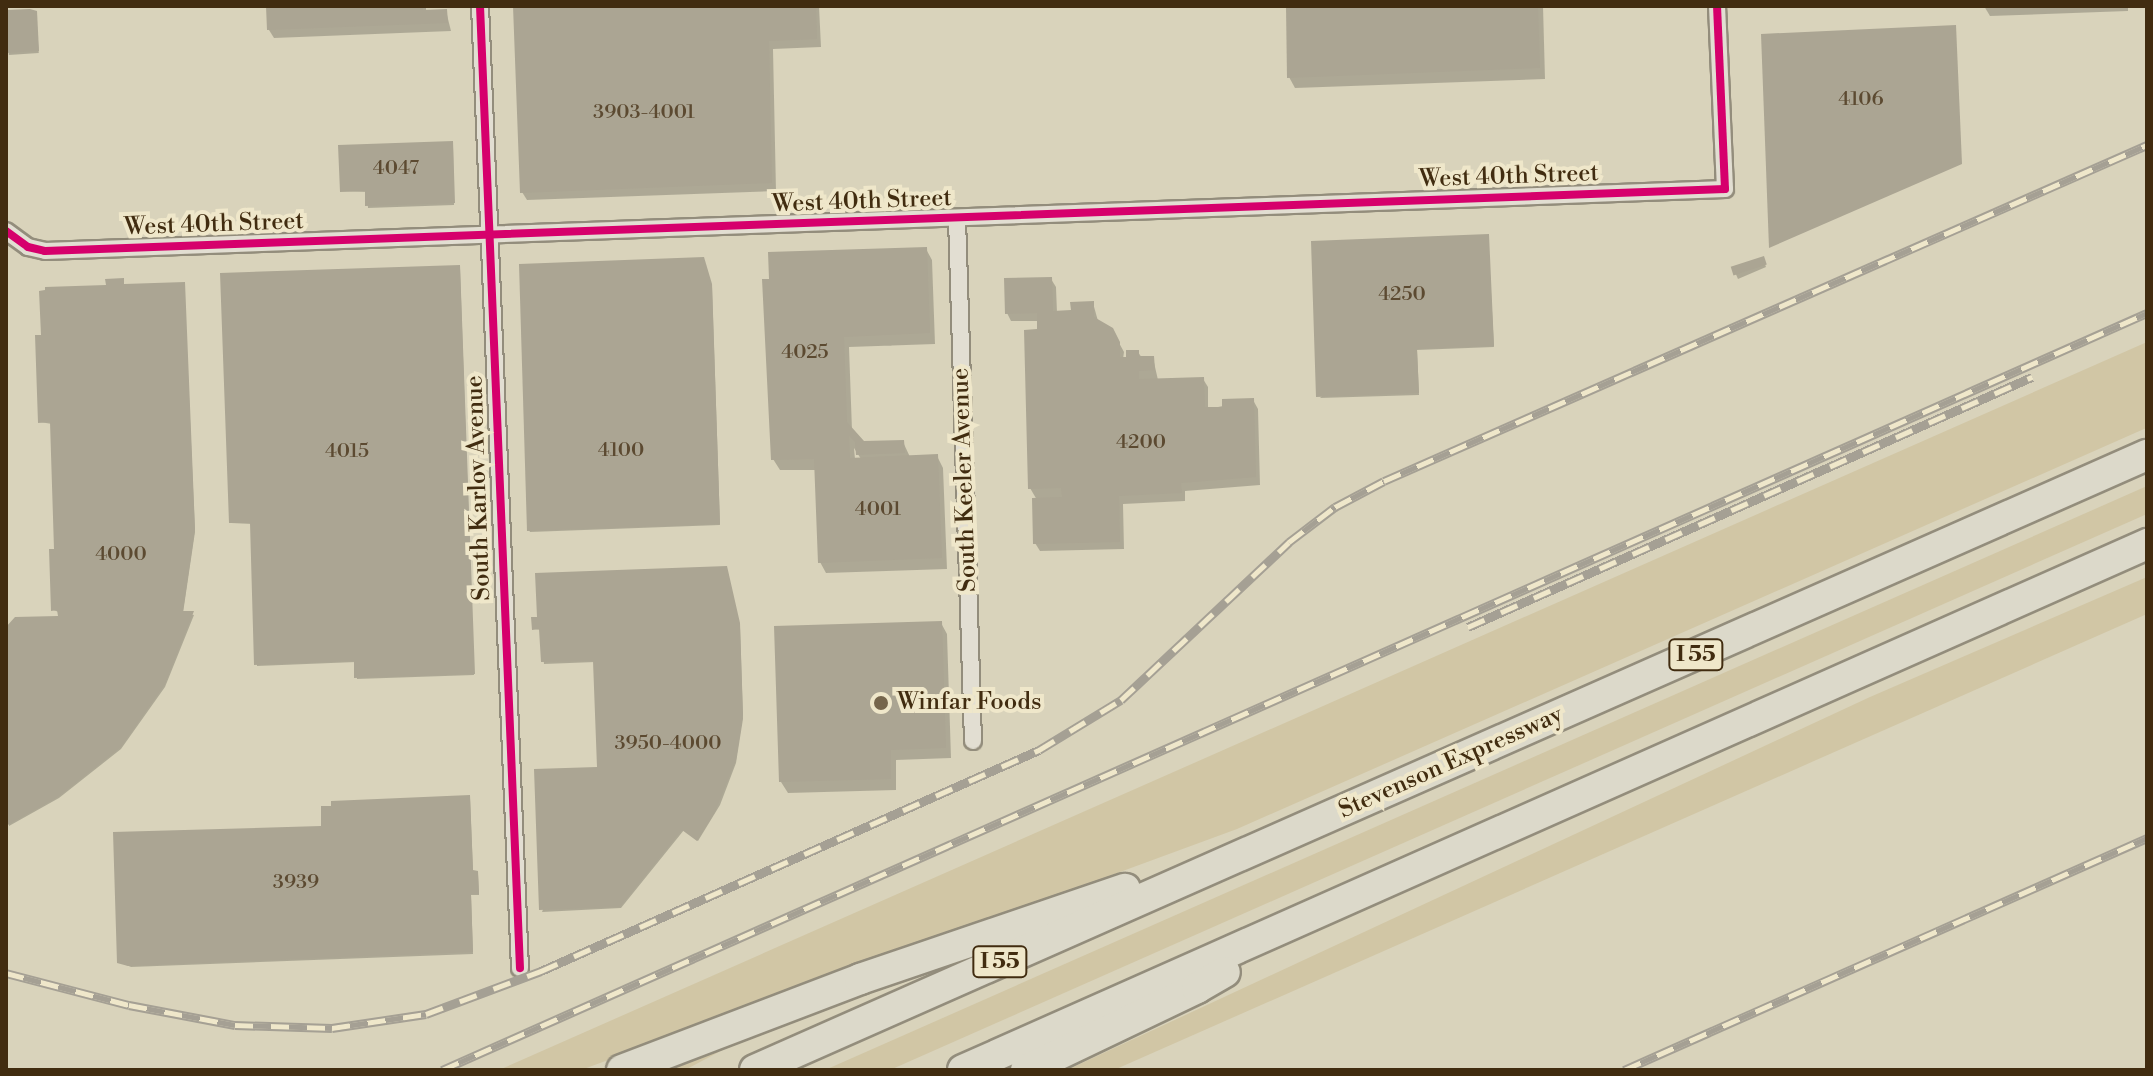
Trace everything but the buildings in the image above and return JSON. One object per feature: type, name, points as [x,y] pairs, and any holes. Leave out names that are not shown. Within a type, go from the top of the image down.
[{"type":"highway","name":"Stevenson Expressway","points":[[755,1070],[2147,455]]},
{"type":"highway","points":[[963,1070],[2147,544]]},
{"type":"highway","points":[[622,1070],[890,969],[1095,898],[1246,854]]},
{"type":"highway","points":[[1026,1070],[1197,988],[1332,906]]},
{"type":"street","name":"South Karlov Avenue","points":[[480,6],[520,968]]},
{"type":"street","name":"West 40th Street","points":[[6,231],[28,247],[45,251],[1725,189],[1717,6]]},
{"type":"street","name":"South Keeler Avenue","points":[[957,218],[973,741]]},
{"type":"shaded area","points":[[2147,342],[2147,428],[1237,829],[581,1070],[499,1070]]},
{"type":"shaded area","points":[[2147,486],[2147,514],[890,1070],[825,1070]]},
{"type":"shaded area","points":[[2147,577],[2147,614],[1114,1070],[1067,1070],[1870,697]]},
{"type":"shaded area","points":[[760,1030],[685,1070],[652,1070]]},
{"type":"railway","points":[[6,973],[129,1005],[235,1025],[332,1028],[426,1014],[541,971],[1039,750],[1121,700],[1289,542],[1335,507],[1384,481],[2147,145]]},
{"type":"railway","points":[[442,1070],[2147,313]]},
{"type":"railway","points":[[1468,627],[2032,377]]},
{"type":"railway","points":[[1624,1070],[2147,838]]},
{"type":"cycle path","points":[[480,6],[520,968]]},
{"type":"cycle path","points":[[6,231],[28,247],[45,251],[1725,189],[1717,6]]},
{"type":"place","name":"Winfar Foods","points":[[881,703]]}]
